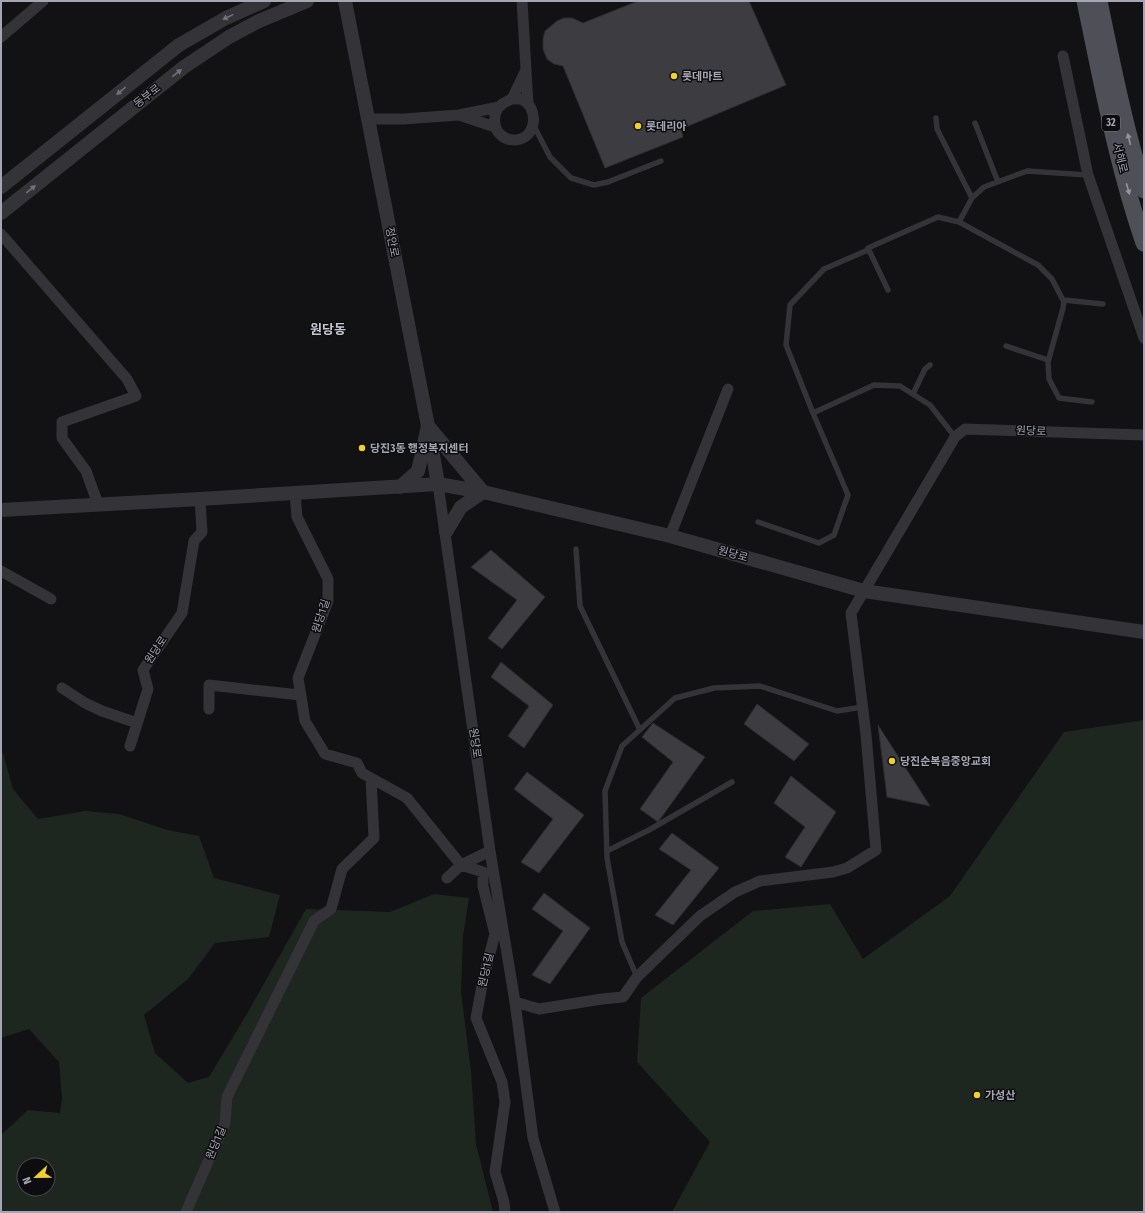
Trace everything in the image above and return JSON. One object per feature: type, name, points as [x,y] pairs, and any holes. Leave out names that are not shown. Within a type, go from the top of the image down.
[{"type":"main road","points":[[1073,1],[1106,102]]},
{"type":"main road","name":"서해로","points":[[1085,1],[1106,102],[1144,243]]},
{"type":"main road","name":"서해로","points":[[1099,1],[1133,153],[1144,190]]},
{"type":"main road","points":[[1105,1],[1114,71]]},
{"type":"street","points":[[1,37],[43,1]]},
{"type":"street","name":"동부로","points":[[1,187],[179,45],[226,18],[264,1]]},
{"type":"street","name":"동부로","points":[[1,213],[184,67],[229,37],[259,21],[307,1]]},
{"type":"street","name":"정안로","points":[[345,1],[438,484]]},
{"type":"street","points":[[522,1],[528,104],[534,116],[533,125],[528,134],[521,139],[508,140],[500,135],[495,127],[495,115],[499,107],[506,101],[512,99],[521,99],[528,104]]},
{"type":"street","points":[[1063,56],[1088,175],[1144,338]]},
{"type":"street","points":[[512,99],[526,69]]},
{"type":"street","points":[[368,119],[403,119],[458,115],[499,107]]},
{"type":"street","points":[[458,115],[495,127]]},
{"type":"street","points":[[1,234],[128,380],[136,396],[62,422],[62,438],[86,471],[98,504]]},
{"type":"street","points":[[670,536],[728,388]]},
{"type":"street","points":[[400,487],[418,471],[428,426]]},
{"type":"street","points":[[428,426],[483,492],[463,505],[446,532]]},
{"type":"street","name":"원당로","points":[[955,437],[965,429],[1144,435]]},
{"type":"street","points":[[515,1002],[540,1009],[623,997],[637,977],[700,916],[735,892],[760,881],[833,872],[847,868],[876,850],[863,707],[851,613],[955,437]]},
{"type":"street","name":"원당로","points":[[1,510],[438,484],[483,492],[670,536],[864,591],[1144,632]]},
{"type":"street","name":"원당로","points":[[438,484],[490,851],[515,1002],[533,1138],[555,1212]]},
{"type":"street","name":"원당1길","points":[[295,493],[297,517],[328,579],[328,602],[298,678],[305,721],[325,754],[357,763],[362,773],[407,798],[461,865],[483,872],[483,886],[495,934],[483,980],[476,1018],[502,1082],[505,1102],[495,1172],[504,1202],[505,1212]]},
{"type":"street","name":"원당로","points":[[130,746],[148,689],[143,670],[182,612],[194,541],[202,532],[200,499]]},
{"type":"street","points":[[1,571],[51,599]]},
{"type":"street","points":[[209,709],[210,685],[300,695]]},
{"type":"street","points":[[62,688],[85,703],[102,711],[137,723]]},
{"type":"street","name":"원당1길","points":[[186,1212],[225,1123],[227,1097],[314,921],[331,909],[342,870],[374,838],[371,778]]},
{"type":"street","points":[[447,878],[461,865],[490,851]]},
{"type":"lane","points":[[936,118],[937,129],[972,198]]},
{"type":"lane","points":[[975,123],[998,182]]},
{"type":"lane","points":[[533,125],[550,156],[571,178],[594,185],[608,182],[660,161]]},
{"type":"lane","points":[[959,222],[972,198],[984,187],[1026,172],[1088,175]]},
{"type":"lane","points":[[758,522],[819,543],[834,535],[848,495],[786,345],[790,305],[824,269],[938,217],[959,222],[1038,265],[1052,279],[1064,302],[1048,362],[1049,379],[1059,398],[1092,402]]},
{"type":"lane","points":[[868,250],[888,290]]},
{"type":"lane","points":[[1064,302],[1064,300],[1103,304]]},
{"type":"lane","points":[[1006,346],[1048,360],[1048,362]]},
{"type":"lane","points":[[913,394],[925,369],[930,366]]},
{"type":"lane","points":[[813,413],[874,385],[900,386],[930,405],[955,437]]},
{"type":"lane","points":[[576,549],[580,606],[640,730]]},
{"type":"lane","points":[[637,977],[622,942],[607,858],[605,791],[622,746],[675,698],[714,688],[760,686],[837,710],[863,707]]},
{"type":"lane","points":[[607,850],[649,830],[732,782]]},
{"type":"shaded area","points":[[1144,720],[1144,1212],[672,1212],[710,1142],[637,1062],[641,998],[753,911],[830,904],[863,959],[950,896],[1064,732]]},
{"type":"shaded area","points":[[1,753],[3,753],[13,789],[38,819],[85,811],[119,814],[167,830],[199,836],[214,878],[280,895],[269,937],[215,943],[188,979],[144,1015],[155,1053],[188,1083],[209,1077],[248,1012],[306,909],[390,912],[434,894],[469,898],[463,936],[461,992],[471,1071],[476,1144],[493,1212],[1,1212],[1,1135],[28,1110],[60,1113],[62,1099],[59,1062],[29,1029],[1,1038]]},
{"type":"building","name":"롯데마트","points":[[638,1],[749,1],[786,85],[681,129],[683,137],[605,168],[563,66],[554,64],[547,59],[543,49],[543,39],[545,31],[557,21],[564,18],[572,18],[583,23]]},
{"type":"building","points":[[491,550],[545,597],[502,649],[488,638],[517,600],[471,567]]},
{"type":"building","points":[[501,662],[553,705],[524,748],[508,736],[529,706],[491,677]]},
{"type":"building","points":[[757,704],[809,744],[794,761],[744,724]]},
{"type":"building","points":[[653,723],[705,757],[658,822],[640,809],[673,762],[642,737]]},
{"type":"building","name":"당진순복음중앙교회","points":[[878,725],[930,806],[887,797]]},
{"type":"building","points":[[527,772],[584,815],[539,873],[521,862],[553,819],[514,789]]},
{"type":"building","points":[[791,776],[836,812],[801,867],[785,857],[805,827],[774,803]]},
{"type":"building","points":[[672,833],[719,868],[673,925],[655,915],[691,870],[659,849]]},
{"type":"building","points":[[544,893],[590,928],[550,984],[532,975],[563,931],[532,909]]},
{"type":"place","name":"롯데마트","points":[[674,76]]},
{"type":"place","name":"롯데리아","points":[[638,126]]},
{"type":"place","name":"당진3동 행정복지센터","points":[[362,448]]},
{"type":"place","name":"당진순복음중앙교회","points":[[892,761]]},
{"type":"place","name":"가성산","points":[[977,1095]]},
{"type":"district","name":"원당동","points":[[328,329]]}]
